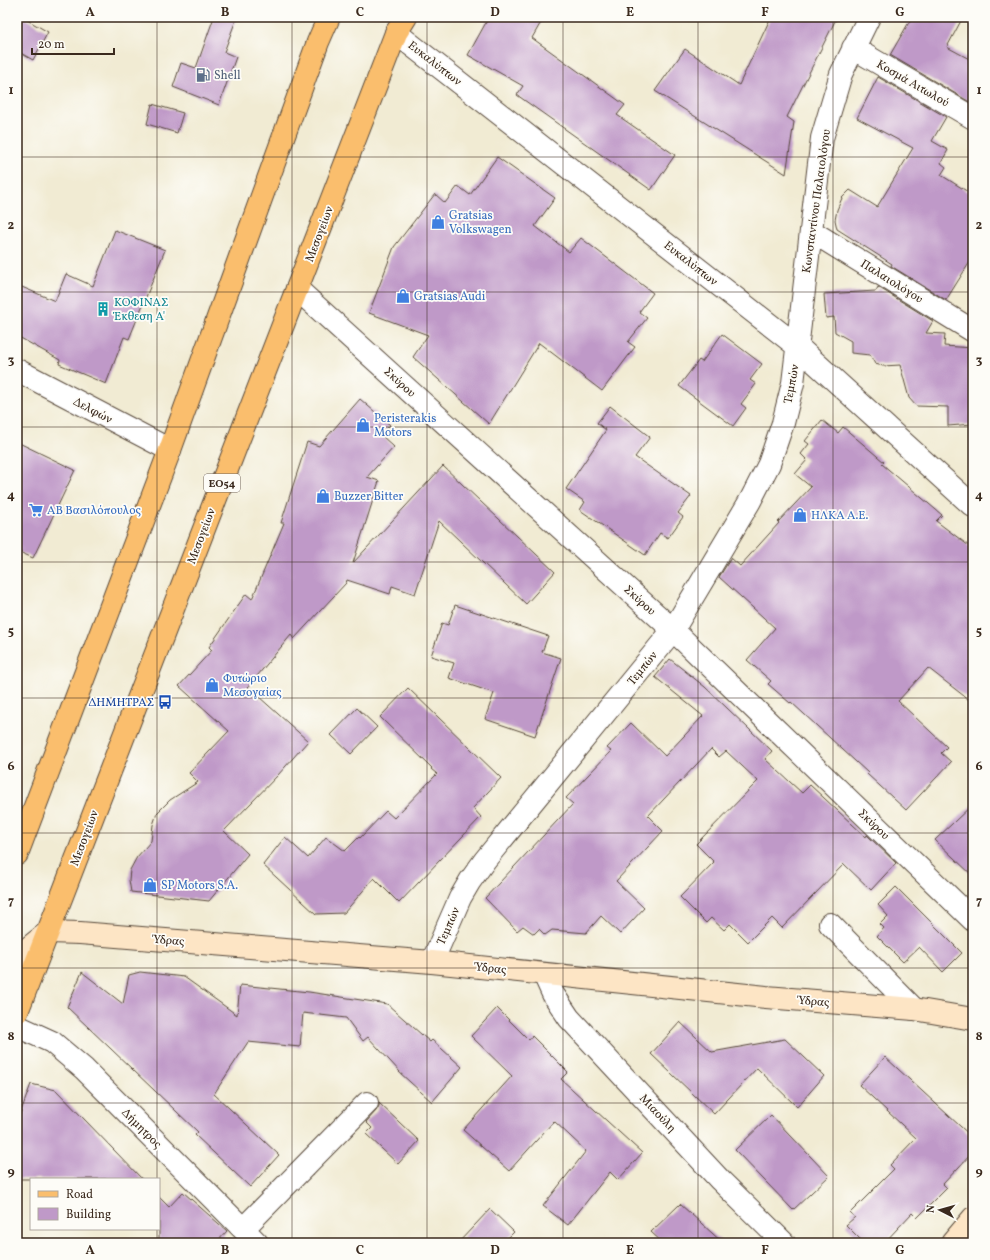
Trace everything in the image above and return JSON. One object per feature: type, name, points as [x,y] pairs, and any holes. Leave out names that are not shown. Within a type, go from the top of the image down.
[{"type":"main road","points":[[17,854],[170,450],[268,178],[318,42],[329,17]]},
{"type":"main road","name":"Μεσογείων","points":[[17,1012],[402,22]]},
{"type":"street","name":"Κωνσταντίνου Παλαιολόγου","points":[[797,346],[822,138],[841,74],[869,17]]},
{"type":"street","name":"Ευκαλύπτων","points":[[402,22],[797,346],[973,506]]},
{"type":"street","name":"Κοσμά Αιτωλού","points":[[853,48],[973,118]]},
{"type":"street","name":"Παλαιολόγου","points":[[811,231],[973,331]]},
{"type":"street","name":"Σκύρου","points":[[297,289],[674,630],[973,920]]},
{"type":"street","name":"Τεμπών","points":[[432,962],[460,898],[470,881],[674,630],[750,501],[769,464],[783,423],[793,383],[797,346]]},
{"type":"street","name":"Δελφών","points":[[17,370],[170,450]]},
{"type":"street","points":[[830,924],[914,1009]]},
{"type":"street","points":[[17,957],[48,932]]},
{"type":"street","name":"Ύδρας","points":[[48,932],[80,933],[432,962],[766,997],[914,1009],[973,1019]]},
{"type":"street","name":"Μιαούλη","points":[[544,974],[553,994],[569,1018],[720,1180],[784,1243]]},
{"type":"street","name":"Δήμητρος","points":[[17,1026],[52,1042],[84,1069],[250,1236]]},
{"type":"street","points":[[250,1236],[367,1103]]},
{"type":"street","points":[[952,1243],[973,1218]]},
{"type":"building","points":[[17,17],[22,17],[48,32],[33,60],[17,51]]},
{"type":"building","name":"Shell","points":[[214,17],[237,17],[224,52],[236,57],[219,105],[173,87],[181,63],[196,68]]},
{"type":"building","points":[[489,17],[544,17],[532,38],[625,105],[617,115],[675,155],[651,190],[517,95],[523,86],[468,55]]},
{"type":"building","points":[[771,17],[837,17],[787,117],[794,122],[786,174],[655,91],[685,49],[739,85]]},
{"type":"building","points":[[912,17],[963,17],[947,47],[973,61],[973,104],[890,55]]},
{"type":"building","points":[[878,77],[946,117],[932,141],[948,150],[941,163],[946,167],[941,175],[973,195],[973,257],[946,300],[891,266],[892,264],[837,229],[835,220],[842,198],[850,190],[877,207],[913,148],[857,118]]},
{"type":"building","points":[[152,104],[183,113],[177,133],[147,124]]},
{"type":"building","points":[[497,157],[555,198],[535,226],[569,252],[581,238],[653,293],[639,312],[647,318],[628,342],[635,347],[602,391],[539,343],[489,424],[413,357],[428,335],[369,313],[394,247],[435,194],[445,203],[458,186],[470,195]]},
{"type":"building","points":[[115,230],[165,250],[129,339],[124,337],[106,384],[59,364],[60,360],[17,336],[17,285],[55,301],[66,274],[93,286]]},
{"type":"building","points":[[878,287],[933,321],[926,333],[945,334],[944,346],[973,348],[973,424],[948,426],[948,407],[916,406],[909,398],[900,365],[883,366],[875,364],[870,355],[851,353],[851,341],[835,332],[834,317],[826,318],[824,294],[876,291]]},
{"type":"building","points":[[722,334],[762,364],[750,380],[756,384],[741,404],[746,408],[733,426],[679,386],[699,360],[702,362]]},
{"type":"building","points":[[360,399],[390,425],[381,435],[394,447],[367,477],[379,481],[353,563],[443,466],[555,572],[526,604],[439,521],[415,594],[392,586],[390,594],[347,580],[346,583],[294,639],[291,635],[248,687],[308,741],[278,775],[224,831],[248,854],[209,901],[131,892],[129,880],[130,870],[137,857],[151,841],[153,825],[157,813],[170,800],[198,782],[189,773],[229,731],[179,686],[212,650],[209,647],[246,594],[252,599],[284,523],[281,523],[307,442],[319,446]]},
{"type":"building","points":[[610,406],[650,437],[635,457],[691,496],[678,513],[683,517],[668,538],[660,533],[645,555],[580,510],[585,502],[566,489],[606,430],[597,423]]},
{"type":"building","points":[[822,420],[838,433],[843,427],[884,462],[882,464],[942,515],[936,521],[973,549],[973,703],[928,668],[898,701],[947,747],[941,753],[951,762],[906,810],[791,702],[790,703],[768,684],[771,681],[747,660],[775,628],[719,577],[731,558],[740,566],[811,487],[795,474],[807,460],[801,454],[809,444],[805,441]]},
{"type":"building","name":"ΑΒ Βασιλόπουλος","points":[[17,442],[75,470],[33,558],[17,551]]},
{"type":"building","points":[[455,605],[548,636],[542,652],[561,658],[535,736],[485,719],[494,693],[449,678],[454,663],[431,656],[442,623],[448,625]]},
{"type":"building","points":[[670,659],[705,687],[772,751],[765,759],[802,793],[810,785],[866,837],[867,835],[896,863],[871,890],[844,864],[782,928],[772,918],[748,942],[730,924],[724,930],[711,918],[706,923],[680,897],[714,862],[696,844],[758,781],[726,751],[719,757],[711,749],[648,816],[663,831],[616,881],[644,908],[620,934],[601,916],[586,933],[552,930],[545,935],[539,929],[534,934],[523,926],[517,931],[485,898],[573,804],[566,798],[611,751],[607,748],[631,723],[665,756],[703,716],[655,677]]},
{"type":"building","points":[[408,688],[501,778],[473,808],[481,817],[399,903],[374,878],[344,913],[316,914],[263,865],[285,837],[308,858],[326,837],[345,851],[386,811],[394,818],[437,774],[380,717]]},
{"type":"building","points":[[357,708],[377,727],[351,754],[331,735]]},
{"type":"building","points":[[973,804],[973,876],[935,840]]},
{"type":"building","points":[[896,887],[962,953],[943,972],[919,947],[903,962],[877,936],[884,928],[880,924],[888,916],[878,905]]},
{"type":"building","points":[[82,972],[123,1004],[129,975],[140,972],[184,977],[237,1015],[240,985],[309,992],[387,1004],[430,1042],[432,1040],[462,1067],[432,1102],[399,1072],[368,1037],[363,1041],[346,1018],[303,1013],[300,1047],[248,1042],[214,1094],[279,1155],[250,1187],[195,1135],[198,1132],[67,1007]]},
{"type":"building","points":[[497,1008],[529,1040],[532,1036],[568,1072],[561,1079],[642,1153],[618,1180],[610,1172],[568,1225],[543,1206],[586,1151],[554,1121],[509,1171],[463,1130],[512,1076],[471,1036]]},
{"type":"building","points":[[680,1022],[712,1052],[785,1039],[824,1076],[797,1107],[757,1068],[714,1114],[651,1054]]},
{"type":"building","points":[[885,1057],[973,1138],[973,1152],[943,1184],[947,1188],[917,1218],[912,1213],[884,1243],[864,1243],[846,1225],[855,1217],[850,1213],[894,1169],[890,1165],[916,1138],[859,1085]]},
{"type":"building","points":[[31,1084],[56,1090],[141,1178],[17,1179],[17,1122]]},
{"type":"building","points":[[379,1103],[419,1141],[398,1164],[366,1134],[372,1128],[366,1122],[376,1111]]},
{"type":"building","points":[[771,1115],[829,1176],[793,1210],[735,1150]]},
{"type":"building","points":[[183,1192],[227,1231],[216,1243],[159,1243],[160,1198],[169,1207]]},
{"type":"building","points":[[680,1204],[723,1243],[663,1243],[651,1232]]},
{"type":"building","points":[[490,1209],[514,1232],[503,1243],[458,1243]]},
{"type":"place","name":"Shell","points":[[203,75]]},
{"type":"place","name":"Gratsias Volkswagen","points":[[438,222]]},
{"type":"place","name":"Gratsias Audi","points":[[403,296]]},
{"type":"place","name":"ΚΟΦΙΝΑΣ Έκθεση Α'","points":[[103,309]]},
{"type":"place","name":"Peristerakis Motors","points":[[363,425]]},
{"type":"place","name":"Buzzer Bitter","points":[[323,496]]},
{"type":"place","name":"ΑΒ Βασιλόπουλος","points":[[36,510]]},
{"type":"place","name":"ΗΛΚΑ Α.Ε.","points":[[800,515]]},
{"type":"place","name":"Φυτώριο Μεσογαίας","points":[[212,685]]},
{"type":"place","name":"ΔΗΜΗΤΡΑΣ","points":[[165,702]]},
{"type":"place","name":"SP Motors S.A.","points":[[150,885]]}]
